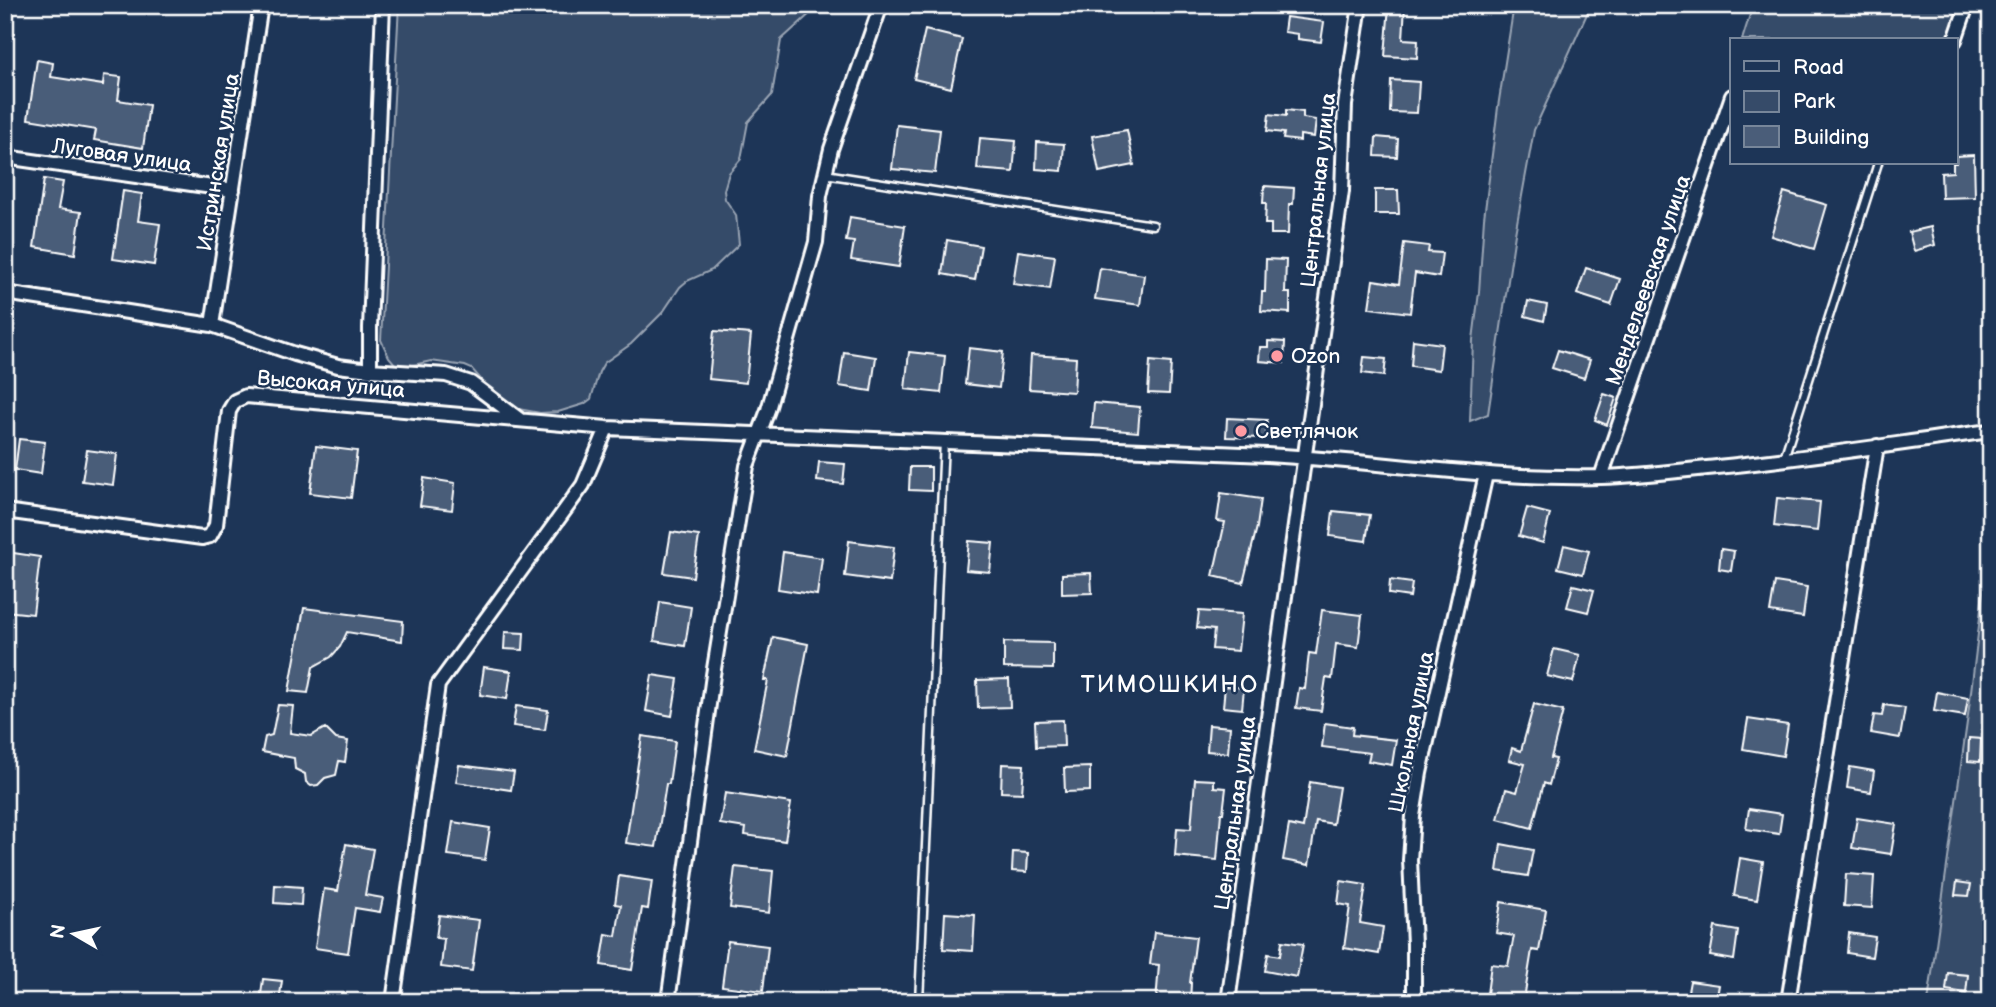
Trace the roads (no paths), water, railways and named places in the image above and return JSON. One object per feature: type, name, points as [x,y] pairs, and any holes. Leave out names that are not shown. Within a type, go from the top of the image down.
[{"type":"street","name":"Истринская улица","points":[[212,324],[261,5]]},
{"type":"street","points":[[370,370],[383,5]]},
{"type":"street","points":[[668,1002],[713,675],[747,466],[768,410],[816,242],[820,196],[831,149],[881,5]]},
{"type":"street","name":"Центральная улица","points":[[1228,1002],[1342,191],[1345,105],[1360,5]]},
{"type":"street","points":[[1956,38],[1967,5]]},
{"type":"street","name":"Менделеевская улица","points":[[1601,477],[1730,102]]},
{"type":"street","name":"Луговая улица","points":[[5,157],[233,190]]},
{"type":"street","points":[[5,293],[212,324],[295,354],[338,366],[446,375],[471,383],[519,419],[607,428],[1306,457],[1486,474],[1601,477],[1783,460],[1991,431]]},
{"type":"street","name":"Высокая улица","points":[[5,511],[202,538],[210,536],[216,525],[229,411],[235,401],[246,396],[519,419]]},
{"type":"street","points":[[393,1002],[438,685],[583,485],[607,428]]},
{"type":"street","points":[[1788,1002],[1877,446]]},
{"type":"street","name":"Школьная улица","points":[[1414,1002],[1410,860],[1413,816],[1420,773],[1486,474]]},
{"type":"lane","points":[[1783,460],[1878,164]]},
{"type":"lane","points":[[825,174],[1153,225]]},
{"type":"lane","points":[[919,1002],[944,441]]},
{"type":"place","name":"Ozon","points":[[1277,356]]},
{"type":"place","name":"Светлячок","points":[[1241,431]]},
{"type":"district","name":"ТИМОШКИНО","points":[[1170,684]]}]
